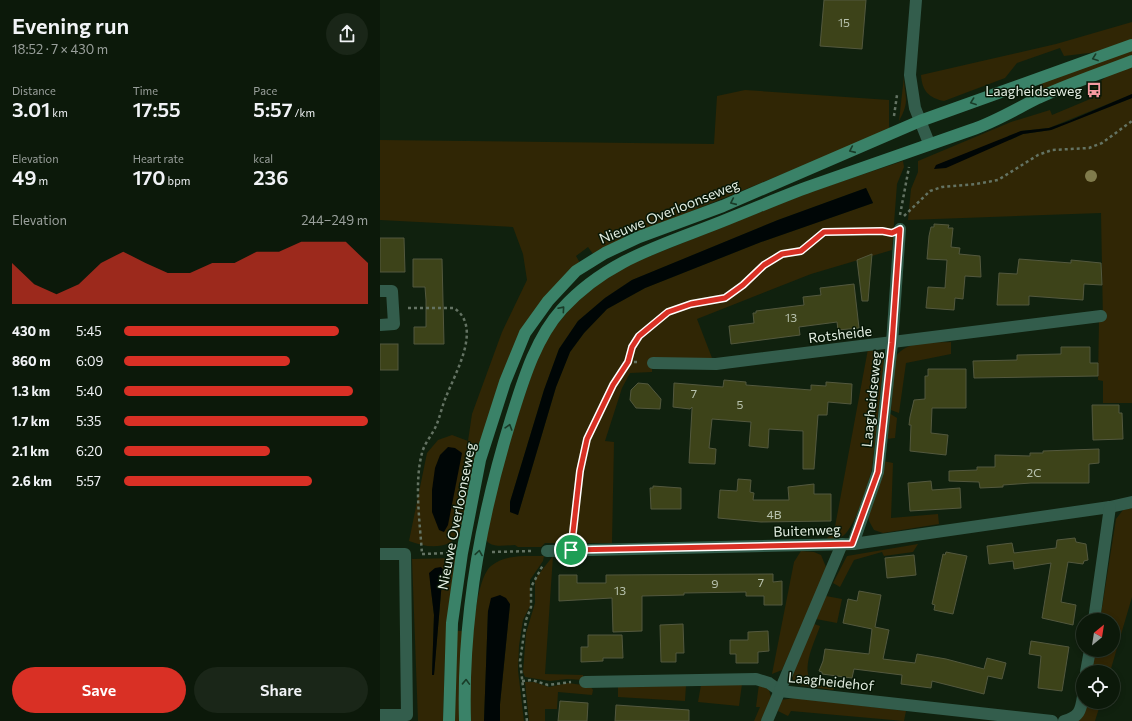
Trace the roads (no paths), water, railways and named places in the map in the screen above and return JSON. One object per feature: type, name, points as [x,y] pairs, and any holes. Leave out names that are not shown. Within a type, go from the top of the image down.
[{"type":"street","points":[[916,0],[910,75],[915,108],[929,144]]},
{"type":"street","name":"Nieuwe Overloonseweg","points":[[449,721],[452,623],[462,552],[480,460],[505,382],[525,333],[548,301],[576,271],[605,253],[723,206],[920,121],[1132,45]]},
{"type":"street","name":"Nieuwe Overloonseweg","points":[[465,721],[468,625],[479,552],[497,464],[520,388],[539,342],[561,310],[588,284],[613,266],[644,251],[813,185],[973,130],[1008,115],[1040,98],[1132,61]]},
{"type":"street","name":"Laagheidseweg","points":[[767,721],[878,472],[892,343],[900,225]]},
{"type":"street","points":[[380,291],[392,291],[394,324],[380,325]]},
{"type":"street","name":"Rotsheide","points":[[653,363],[716,364],[1101,316]]},
{"type":"street","name":"Buitenweg","points":[[547,551],[847,544],[1110,507],[1132,502]]},
{"type":"street","points":[[1095,613],[1110,507]]},
{"type":"street","points":[[380,554],[405,554],[407,715],[380,715]]},
{"type":"street","name":"Laagheidehof","points":[[585,682],[756,680],[769,682],[780,691],[1052,721]]},
{"type":"street","points":[[1064,721],[1074,718],[1080,709]]},
{"type":"place","name":"Laagheidseweg","points":[[1094,90]]}]
